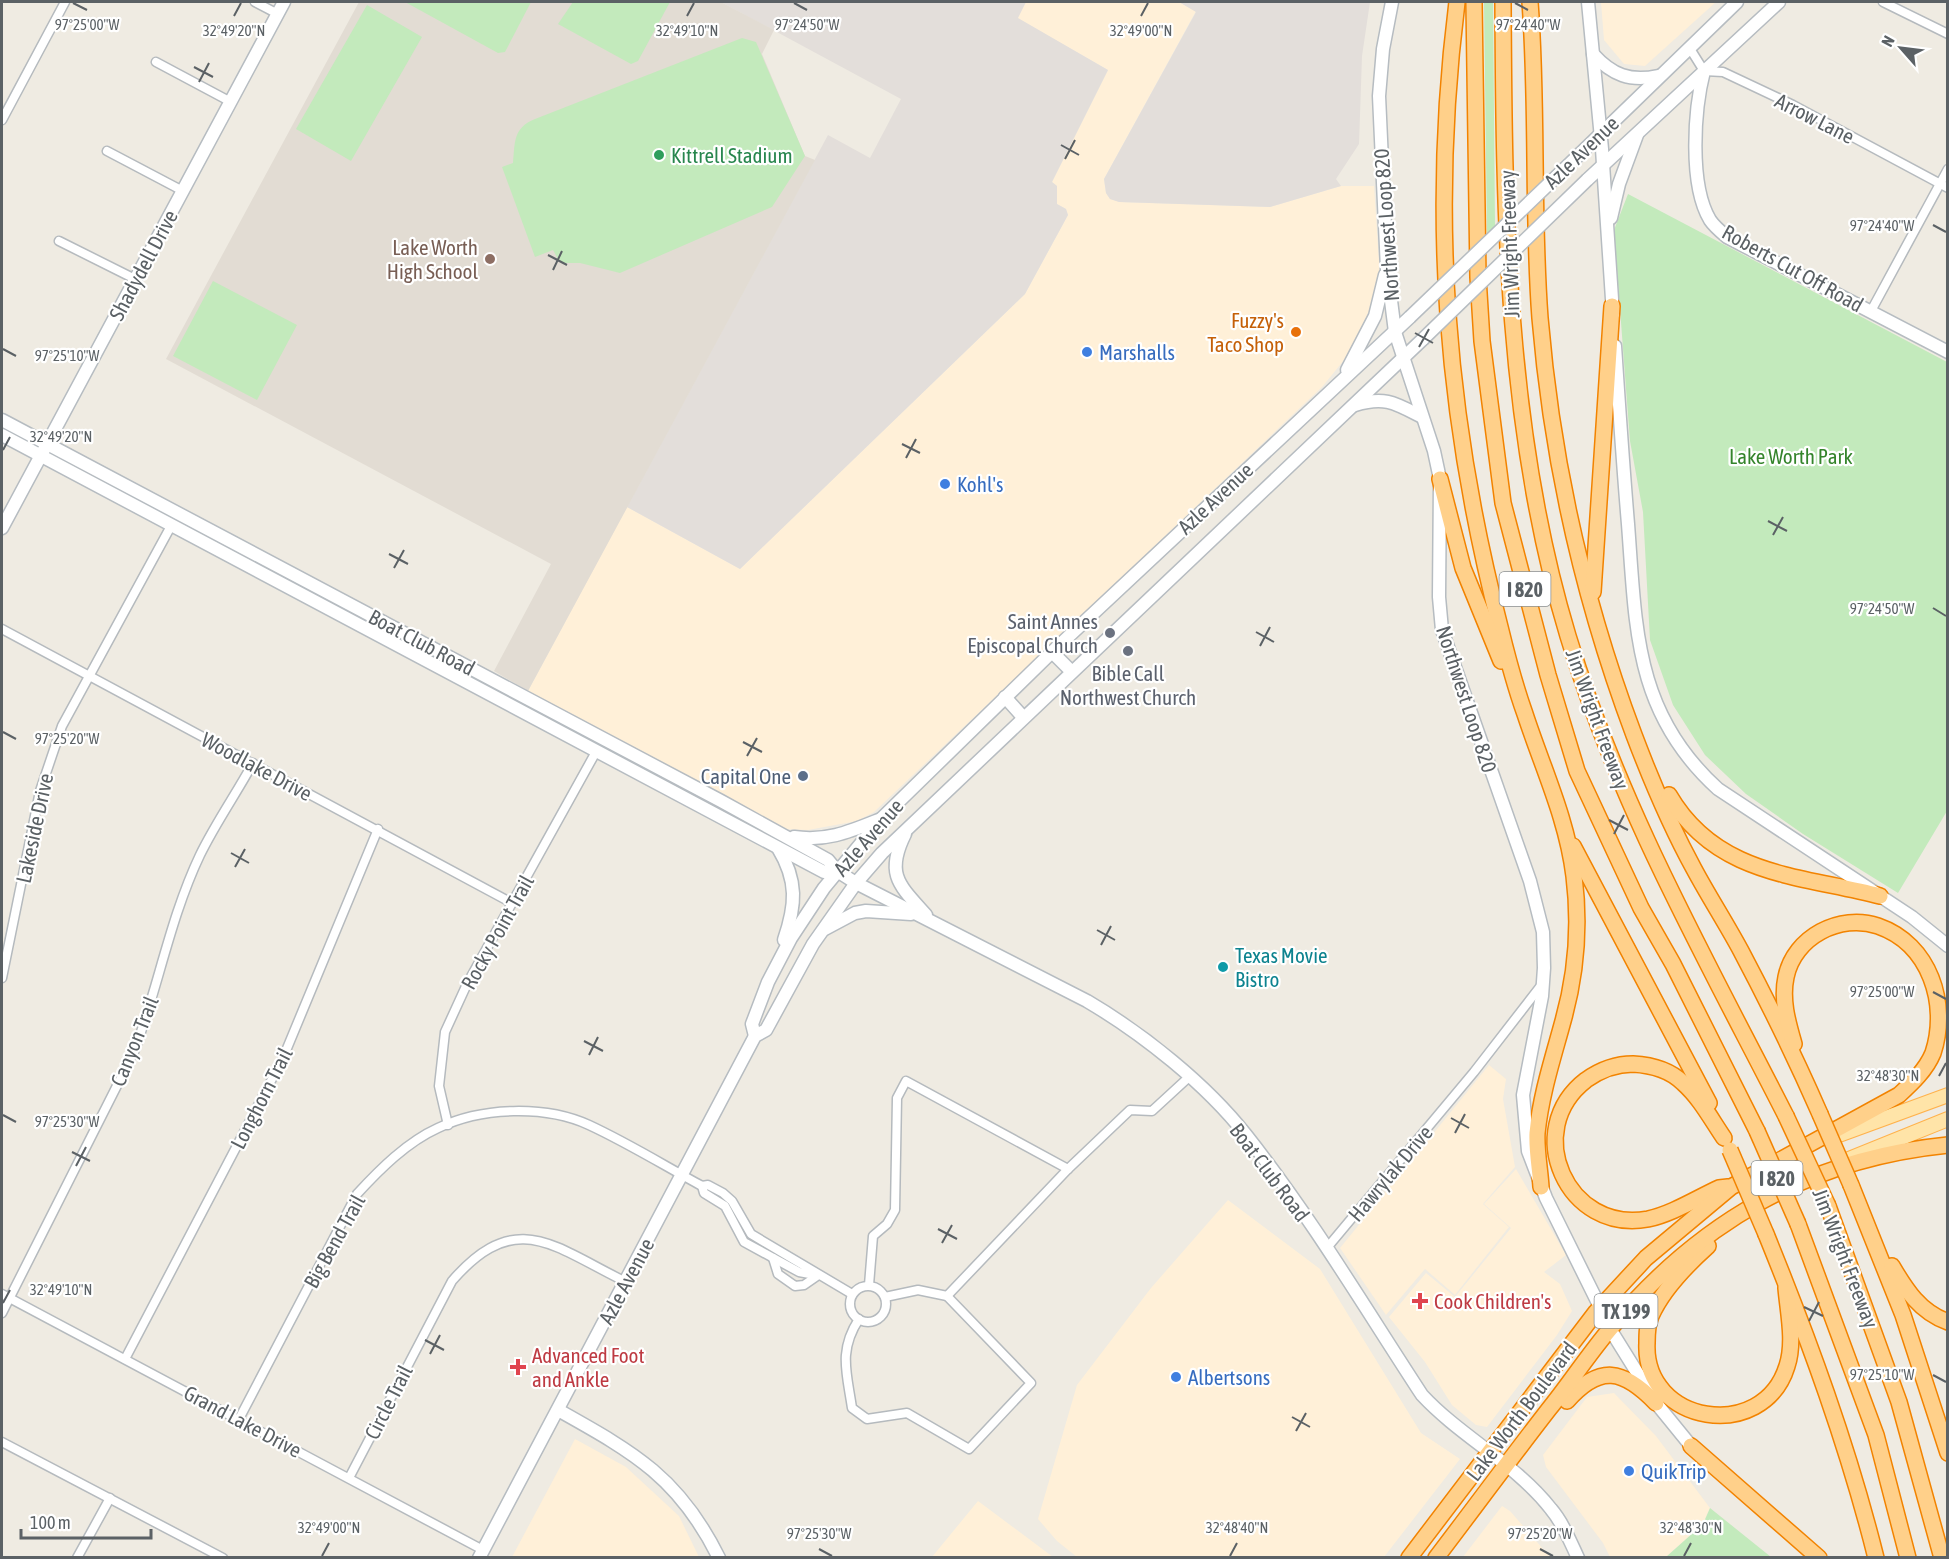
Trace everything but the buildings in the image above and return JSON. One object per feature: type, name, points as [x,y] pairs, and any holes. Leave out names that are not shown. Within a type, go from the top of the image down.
[{"type":"highway","points":[[1457,2],[1448,79],[1443,165],[1444,242],[1451,365],[1461,444],[1476,531],[1524,713]]},
{"type":"highway","name":"Jim Wright Freeway","points":[[1474,2],[1475,193],[1481,330],[1493,437],[1506,513],[1548,675],[1578,771],[1641,908],[1673,964],[1757,1131],[1798,1224],[1876,1435],[1908,1557]]},
{"type":"highway","name":"Jim Wright Freeway","points":[[1503,2],[1509,283],[1522,422],[1543,541],[1568,635],[1592,707],[1643,838],[1786,1116],[1828,1206],[1899,1402],[1942,1557]]},
{"type":"highway","points":[[1530,2],[1536,81],[1537,263],[1540,319],[1560,470],[1592,607],[1645,762],[1692,867],[1742,952],[1802,1073],[1851,1185],[1903,1315],[1947,1453]]},
{"type":"highway","points":[[1592,607],[1612,306]]},
{"type":"highway","points":[[1440,479],[1457,548],[1474,597],[1524,713],[1570,841],[1708,1101],[1766,1234],[1786,1288],[1803,1323],[1853,1472],[1876,1557]]},
{"type":"highway","points":[[1645,762],[1682,817],[1703,837],[1735,858],[1778,874],[1880,896]]},
{"type":"highway","points":[[1541,1187],[1537,1135],[1546,1080],[1564,1017],[1575,957],[1576,901],[1570,841]]},
{"type":"highway","points":[[1802,1073],[1789,1025],[1784,993],[1786,976],[1805,942],[1822,930],[1839,924],[1857,922],[1877,925],[1897,934],[1915,950],[1929,969],[1938,988],[1940,1032],[1932,1055],[1917,1079],[1899,1095],[1836,1127],[1814,1143]]},
{"type":"highway","points":[[1727,1144],[1695,1095],[1681,1081],[1655,1067],[1625,1064],[1601,1071],[1579,1086],[1561,1111],[1554,1140],[1557,1160],[1572,1192],[1595,1211],[1614,1218],[1648,1219],[1719,1188],[1731,1187]]},
{"type":"highway","name":"Lake Worth Boulevard","points":[[1409,1557],[1600,1307],[1667,1238],[1731,1187],[1814,1143]]},
{"type":"highway","points":[[1826,1170],[1899,1152],[1947,1145]]},
{"type":"highway","name":"Lake Worth Boulevard","points":[[1436,1557],[1610,1329],[1695,1245],[1762,1198],[1826,1170]]},
{"type":"highway","points":[[1762,1198],[1698,1255],[1666,1293],[1651,1316],[1647,1331],[1649,1365],[1667,1395],[1691,1410],[1706,1415],[1744,1412],[1764,1399],[1781,1381],[1788,1365],[1790,1351],[1786,1288]]},
{"type":"highway","points":[[1860,1207],[1878,1234],[1889,1261],[1912,1298],[1927,1311],[1947,1322]]},
{"type":"highway","points":[[1549,1410],[1564,1405],[1582,1384],[1593,1377],[1606,1375],[1630,1381],[1656,1403]]},
{"type":"highway","points":[[1691,1446],[1819,1557]]},
{"type":"main road","name":"Shadydell Drive","points":[[2,528],[284,2]]},
{"type":"main road","name":"Northwest Loop 820","points":[[1392,2],[1383,49],[1379,96],[1387,268],[1395,332],[1402,360],[1440,479],[1439,597],[1444,641],[1538,908],[1544,943],[1543,983],[1523,1095],[1528,1151],[1541,1187],[1600,1307]]},
{"type":"main road","points":[[1588,2],[1601,133],[1638,637],[1644,671],[1655,702],[1679,746],[1718,789],[1919,921],[1947,946]]},
{"type":"main road","name":"Azle Avenue","points":[[755,1036],[752,1024],[768,982],[811,905],[882,818],[1052,652],[1395,332],[1737,2]]},
{"type":"main road","name":"Azle Avenue","points":[[481,1554],[755,1036],[766,1030],[800,966],[856,883],[910,826],[1071,671],[1402,360],[1640,129],[1779,2]]},
{"type":"main road","points":[[1593,54],[1608,69],[1622,76],[1642,79],[1658,76]]},
{"type":"main road","name":"Roberts Cut Off Road","points":[[1704,71],[1698,92],[1697,176],[1702,200],[1711,221],[1726,237],[1947,352]]},
{"type":"main road","points":[[1608,231],[1619,184],[1640,129]]},
{"type":"main road","points":[[1341,381],[1375,316],[1387,268]]},
{"type":"main road","points":[[1351,406],[1377,399],[1396,403],[1422,417]]},
{"type":"main road","name":"Boat Club Road","points":[[2,420],[784,835],[828,860],[837,871],[856,883],[1095,1006],[1146,1039],[1189,1077],[1245,1134],[1326,1249],[1422,1395],[1459,1431],[1526,1482],[1553,1511],[1578,1557]]},
{"type":"main road","name":"Boat Club Road","points":[[2,435],[824,872],[837,871]]},
{"type":"main road","points":[[1052,652],[1071,671]]},
{"type":"main road","points":[[1005,697],[1023,717]]},
{"type":"main road","points":[[784,835],[824,839],[882,818]]},
{"type":"main road","name":"Azle Avenue","points":[[910,826],[896,859],[895,874],[899,886],[930,920]]},
{"type":"main road","points":[[768,982],[789,925],[794,895],[793,876],[778,847]]},
{"type":"main road","name":"Azle Avenue","points":[[824,929],[855,913],[866,911],[912,914],[930,920]]},
{"type":"main road","name":"Lake Worth Boulevard","points":[[1814,1143],[1947,1095]]},
{"type":"main road","name":"Lake Worth Boulevard","points":[[1826,1170],[1877,1146],[1947,1119]]},
{"type":"main road","points":[[1610,1329],[1656,1403],[1691,1446]]},
{"type":"main road","points":[[558,1410],[634,1453],[658,1474],[677,1492],[698,1521],[719,1557]]},
{"type":"street","points":[[2,120],[64,2]]},
{"type":"street","points":[[255,2],[278,14]]},
{"type":"street","points":[[1883,2],[1947,34]]},
{"type":"street","points":[[1689,47],[1704,71]]},
{"type":"street","points":[[156,62],[231,102]]},
{"type":"street","name":"Arrow Lane","points":[[1704,71],[1723,72],[1783,100],[1943,186]]},
{"type":"street","points":[[107,151],[183,190]]},
{"type":"street","points":[[1871,311],[1943,186],[1947,169]]},
{"type":"street","points":[[59,241],[135,279]]},
{"type":"street","name":"Lakeside Drive","points":[[2,978],[49,760],[62,726],[88,676],[171,526]]},
{"type":"street","name":"Woodlake Drive","points":[[2,629],[512,903]]},
{"type":"street","name":"Rocky Point Trail","points":[[448,1125],[439,1086],[445,1032],[467,984],[597,750]]},
{"type":"street","name":"Canyon Trail","points":[[2,1313],[5,1296],[134,1052],[150,1010],[176,916],[200,855],[253,763]]},
{"type":"street","name":"Longhorn Trail","points":[[125,1359],[283,1058],[378,829]]},
{"type":"street","points":[[2,926],[12,929]]},
{"type":"street","name":"Hawrylak Drive","points":[[1326,1249],[1474,1072],[1543,983]]},
{"type":"street","points":[[947,1296],[1068,1169],[1130,1110],[1152,1111],[1189,1077]]},
{"type":"street","points":[[869,1285],[873,1236],[887,1224],[895,1210],[897,1098],[906,1081],[1068,1169]]},
{"type":"street","name":"Big Bend Trail","points":[[239,1419],[357,1194],[378,1171],[407,1147],[439,1127],[490,1114],[548,1114],[588,1125],[702,1186],[708,1185],[723,1193],[731,1208],[751,1234],[774,1254]]},
{"type":"street","name":"Circle Trail","points":[[349,1478],[452,1281],[465,1266],[486,1250],[515,1238],[529,1237],[626,1282]]},
{"type":"street","points":[[817,1276],[804,1285],[795,1286],[778,1274],[774,1254],[802,1263],[817,1276],[852,1294]]},
{"type":"street","points":[[869,1285],[880,1290],[885,1297],[886,1306],[880,1317],[870,1322],[859,1319],[851,1310],[852,1294],[857,1289],[869,1285]]},
{"type":"street","points":[[859,1319],[849,1334],[844,1352],[852,1408],[867,1419],[907,1413],[969,1449],[1031,1383],[947,1296],[918,1290],[885,1297]]},
{"type":"street","name":"Grand Lake Drive","points":[[5,1296],[349,1478],[481,1554]]},
{"type":"street","points":[[2,1442],[223,1557]]},
{"type":"street","points":[[77,1557],[110,1498]]},
{"type":"shaded area","name":"Lake Worth High School","points":[[359,2],[721,2],[774,30],[762,54],[805,156],[815,160],[528,691],[494,671],[551,564],[166,359]]},
{"type":"shaded area","points":[[721,2],[1026,2],[1018,18],[1108,70],[1052,182],[1057,186],[1057,204],[1066,209],[1068,215],[1025,294],[740,569],[627,507],[828,135],[870,158],[901,99]]},
{"type":"shaded area","points":[[1026,2],[1179,2],[1196,11],[1104,179],[1106,193],[1110,199],[1120,202],[1270,207],[1341,186],[1374,186],[1380,277],[1374,300],[1349,354],[1322,387],[874,812],[857,821],[808,830],[783,829],[528,691],[627,507],[740,569],[1025,294],[1068,215],[1066,209],[1057,204],[1057,186],[1052,182],[1108,70],[1017,18]]},
{"type":"shaded area","points":[[1179,2],[1370,2],[1362,56],[1359,144],[1336,179],[1341,186],[1270,207],[1119,202],[1110,199],[1106,193],[1104,179],[1196,12]]},
{"type":"shaded area","points":[[1601,2],[1716,2],[1645,66],[1624,64],[1604,40]]},
{"type":"shaded area","points":[[1489,1065],[1506,1079],[1503,1099],[1515,1167],[1483,1204],[1509,1227],[1455,1295],[1425,1269],[1386,1315],[1340,1248]]},
{"type":"shaded area","points":[[1516,1169],[1566,1255],[1544,1272],[1560,1284],[1572,1311],[1557,1335],[1487,1427],[1476,1425],[1452,1405],[1425,1362],[1389,1317],[1426,1273],[1455,1297],[1511,1228],[1484,1204]]},
{"type":"shaded area","points":[[1228,1200],[1320,1269],[1421,1433],[1460,1459],[1384,1557],[1077,1557],[1057,1541],[1038,1519],[1077,1385],[1151,1288]]},
{"type":"shaded area","points":[[1614,1393],[1656,1436],[1710,1508],[1703,1524],[1666,1557],[1610,1557],[1603,1543],[1546,1467],[1543,1455],[1587,1397]]},
{"type":"shaded area","points":[[575,1439],[626,1467],[679,1516],[699,1557],[512,1557]]},
{"type":"shaded area","points":[[978,1501],[1053,1557],[932,1557]]},
{"type":"shaded area","points":[[1502,1506],[1510,1511],[1550,1557],[1463,1557]]},
{"type":"green space","points":[[405,2],[531,2],[505,52],[498,53]]},
{"type":"green space","points":[[573,2],[670,2],[638,61],[631,64],[558,24]]},
{"type":"green space","points":[[1484,2],[1493,2],[1495,226],[1487,234]]},
{"type":"green space","points":[[367,5],[422,37],[351,161],[296,129]]},
{"type":"green space","name":"Kittrell Stadium","points":[[742,38],[756,42],[805,156],[772,207],[620,273],[580,263],[559,261],[553,250],[535,257],[502,167],[513,163],[516,137],[519,131],[535,119]]},
{"type":"green space","name":"Lake Worth Park","points":[[1628,194],[1947,362],[1947,811],[1898,893],[1803,834],[1746,794],[1705,755],[1673,705],[1650,640],[1643,512],[1630,441],[1614,230]]},
{"type":"green space","points":[[213,281],[297,325],[257,400],[173,356]]},
{"type":"green space","points":[[1710,1508],[1771,1557],[1666,1557],[1703,1524]]},
{"type":"place","name":"Kittrell Stadium","points":[[659,155]]},
{"type":"place","name":"Lake Worth High School","points":[[490,259]]},
{"type":"place","name":"Fuzzy's Taco Shop","points":[[1296,332]]},
{"type":"place","name":"Marshalls","points":[[1087,352]]},
{"type":"place","name":"Kohl's","points":[[945,484]]},
{"type":"place","name":"Saint Annes Episcopal Church","points":[[1110,633]]},
{"type":"place","name":"Bible Call Northwest Church","points":[[1128,651]]},
{"type":"place","name":"Capital One","points":[[803,776]]},
{"type":"place","name":"Texas Movie Bistro","points":[[1223,967]]},
{"type":"place","name":"Cook Children's","points":[[1420,1301]]},
{"type":"place","name":"Advanced Foot and Ankle","points":[[518,1367]]},
{"type":"place","name":"Albertsons","points":[[1176,1377]]},
{"type":"place","name":"QuikTrip","points":[[1629,1471]]}]
